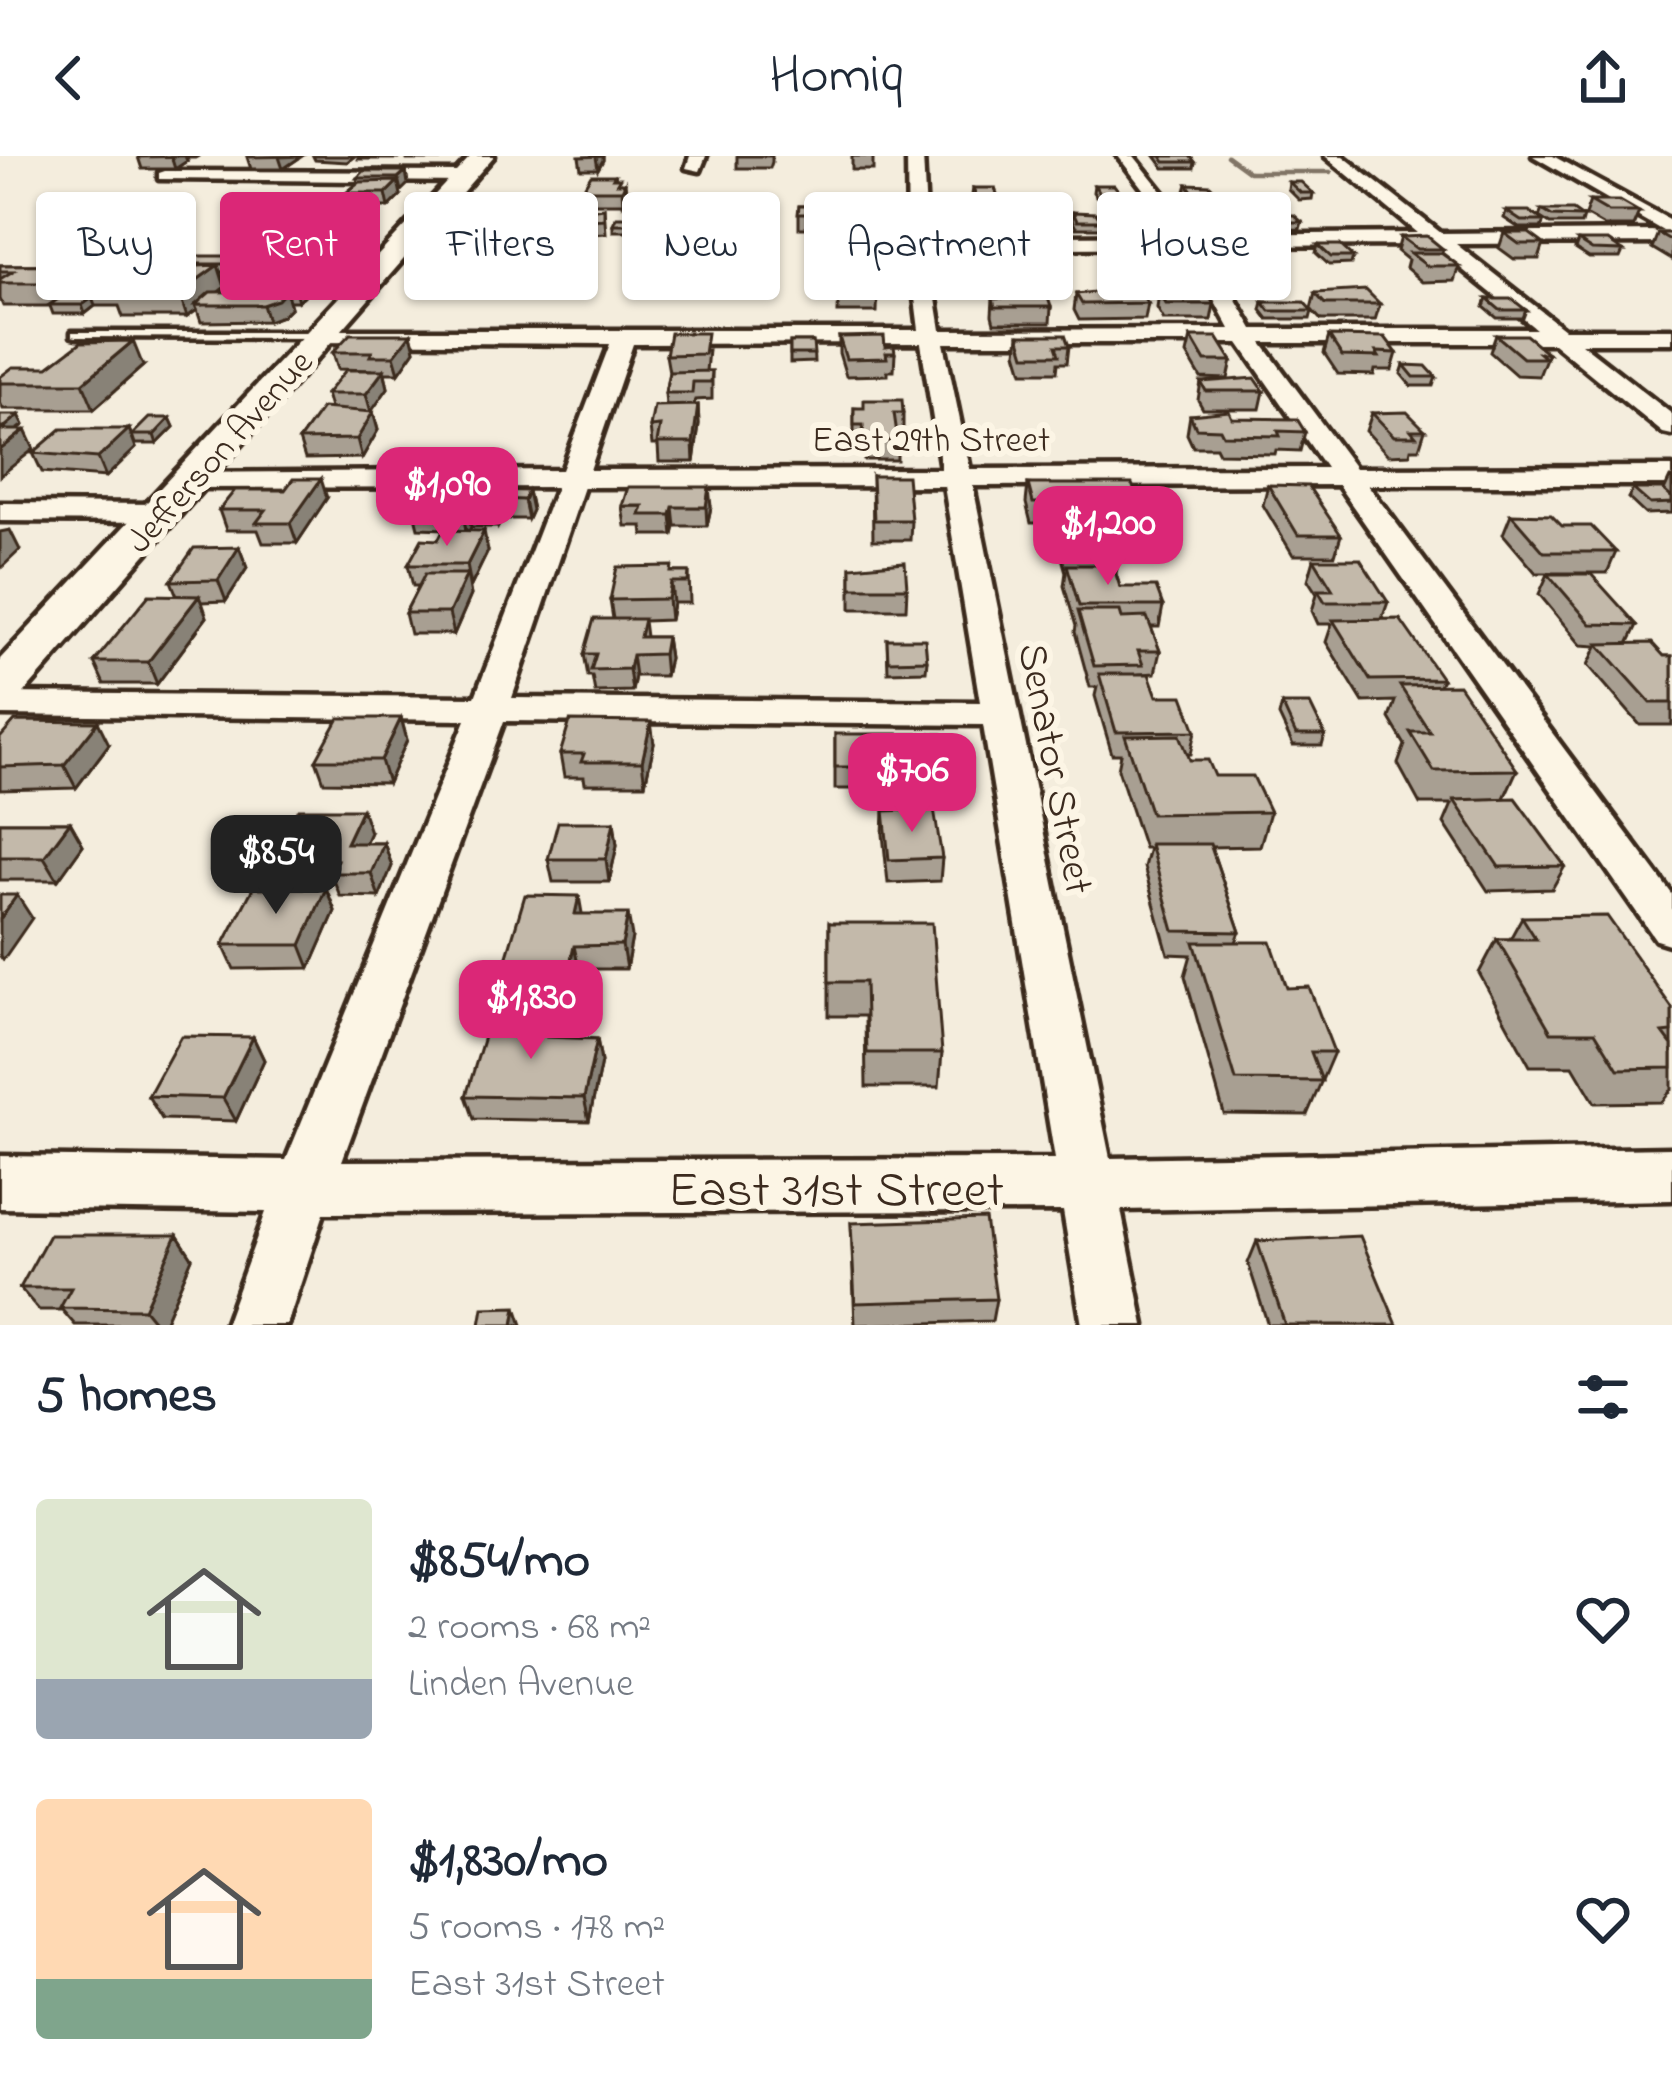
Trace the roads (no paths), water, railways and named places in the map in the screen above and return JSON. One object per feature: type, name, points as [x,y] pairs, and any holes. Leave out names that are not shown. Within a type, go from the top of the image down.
[{"type":"main road","name":"Jefferson Avenue","points":[[0,689],[474,166]]},
{"type":"street","points":[[200,176],[232,156]]},
{"type":"street","name":"Senator Street","points":[[915,156],[916,192]]},
{"type":"street","points":[[1126,156],[1154,192]]},
{"type":"street","points":[[1334,156],[1672,427]]},
{"type":"street","points":[[1541,156],[1672,233]]},
{"type":"street","points":[[164,176],[474,166]]},
{"type":"street","points":[[1291,241],[1672,233]]},
{"type":"street","name":"Senator Street","points":[[926,300],[997,714],[1113,1325]]},
{"type":"street","points":[[1225,300],[1245,336],[1672,928]]},
{"type":"street","points":[[256,1325],[303,1190],[490,708],[625,335]]},
{"type":"street","points":[[322,336],[1672,336]]},
{"type":"street","name":"East 29th Street","points":[[190,479],[1672,476]]},
{"type":"street","points":[[0,512],[161,513]]},
{"type":"street","points":[[0,704],[997,714]]},
{"type":"street","name":"East 31st Street","points":[[0,1182],[303,1190],[1088,1185],[1672,1174]]},
{"type":"lane","points":[[76,334],[322,336]]},
{"type":"waterway","points":[[1227,156],[1249,172],[1331,172]]}]
